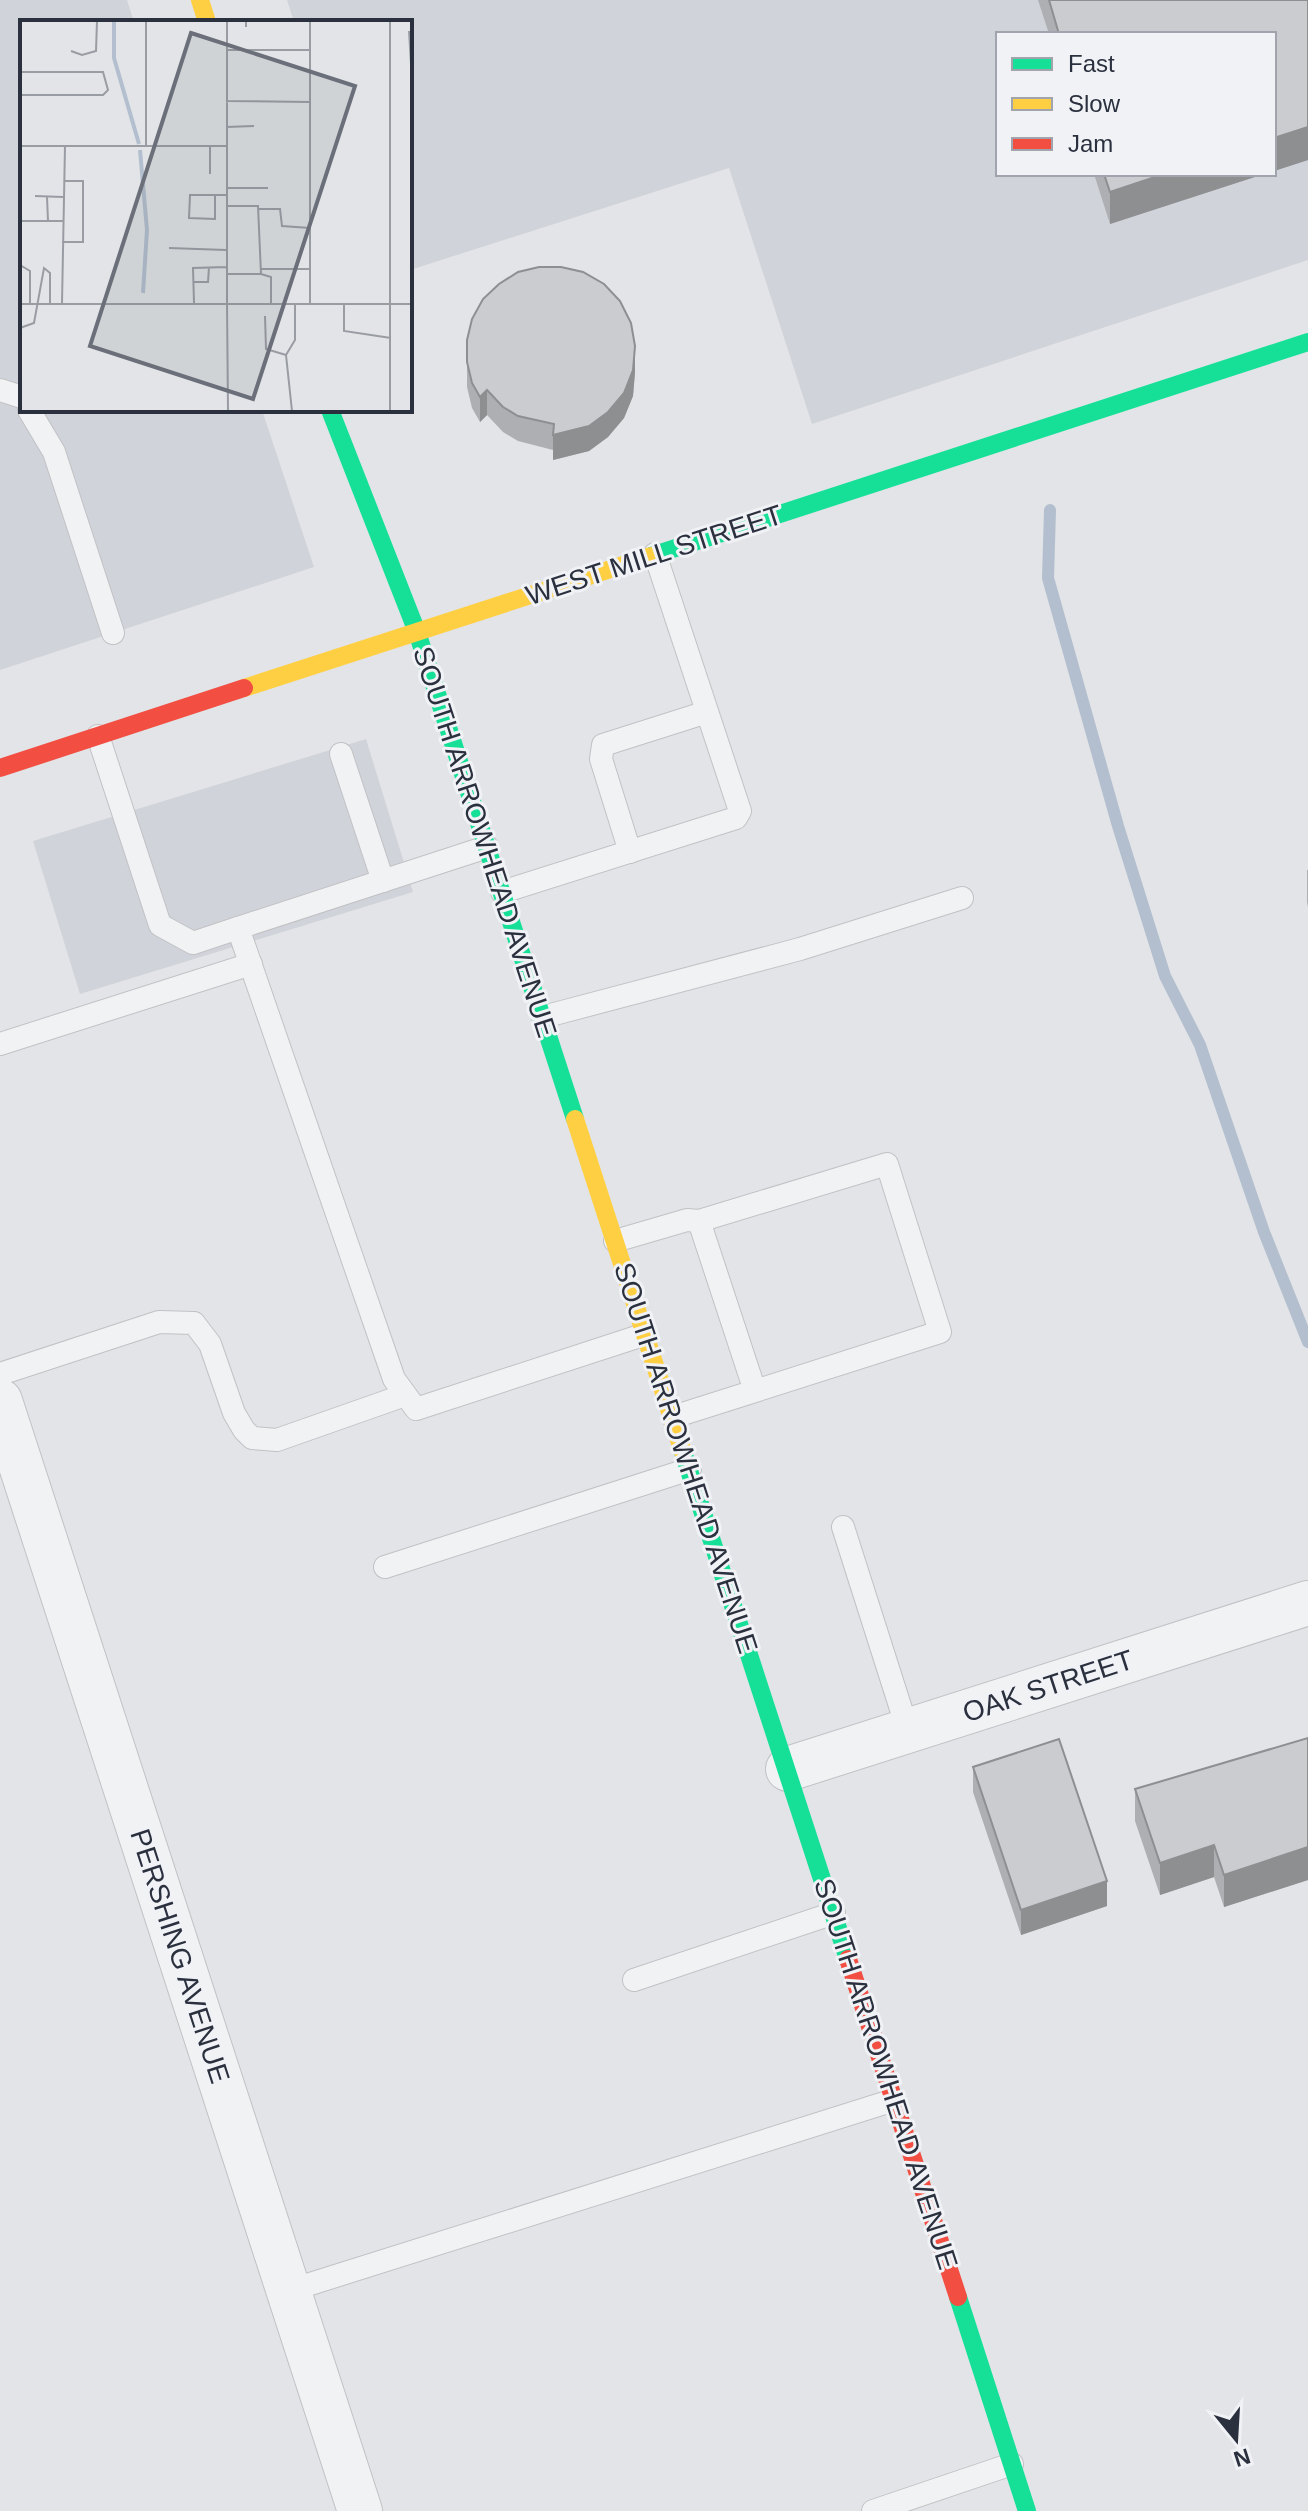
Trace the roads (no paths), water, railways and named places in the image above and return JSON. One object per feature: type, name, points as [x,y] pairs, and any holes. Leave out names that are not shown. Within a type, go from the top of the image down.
[{"type":"main road","points":[[200,0],[206,20]]},
{"type":"main road","name":"WEST MILL STREET","points":[[0,768],[1308,342]]},
{"type":"main road","name":"SOUTH ARROWHEAD AVENUE","points":[[331,412],[417,632],[1027,2511]]},
{"type":"street","name":"PERSHING AVENUE","points":[[0,1401],[360,2511]]},
{"type":"street","name":"OAK STREET","points":[[788,1769],[1308,1603]]},
{"type":"lane","points":[[0,390],[20,396]]},
{"type":"lane","points":[[30,412],[54,452],[113,633]]},
{"type":"lane","points":[[502,892],[736,818],[740,811],[655,554]]},
{"type":"lane","points":[[630,852],[601,759],[603,745],[707,712]]},
{"type":"lane","points":[[98,736],[160,925],[193,943],[487,847]]},
{"type":"lane","points":[[341,754],[383,881]]},
{"type":"lane","points":[[543,1017],[800,949],[962,898]]},
{"type":"lane","points":[[238,928],[394,1379],[416,1409],[646,1334]]},
{"type":"lane","points":[[0,1044],[251,964]]},
{"type":"lane","points":[[615,1241],[687,1220],[699,1221],[887,1164],[940,1332],[673,1417]]},
{"type":"lane","points":[[699,1221],[755,1391]]},
{"type":"lane","points":[[0,1374],[159,1322],[194,1323],[210,1344],[234,1413],[252,1438],[277,1440],[405,1395]]},
{"type":"lane","points":[[385,1567],[690,1469]]},
{"type":"lane","points":[[843,1527],[908,1731]]},
{"type":"lane","points":[[634,1980],[834,1913]]},
{"type":"lane","points":[[288,2291],[894,2100]]},
{"type":"lane","points":[[873,2511],[1012,2464]]},
{"type":"waterway","points":[[1050,510],[1048,578],[1118,826],[1165,976],[1200,1045],[1264,1232],[1308,1342]]}]
